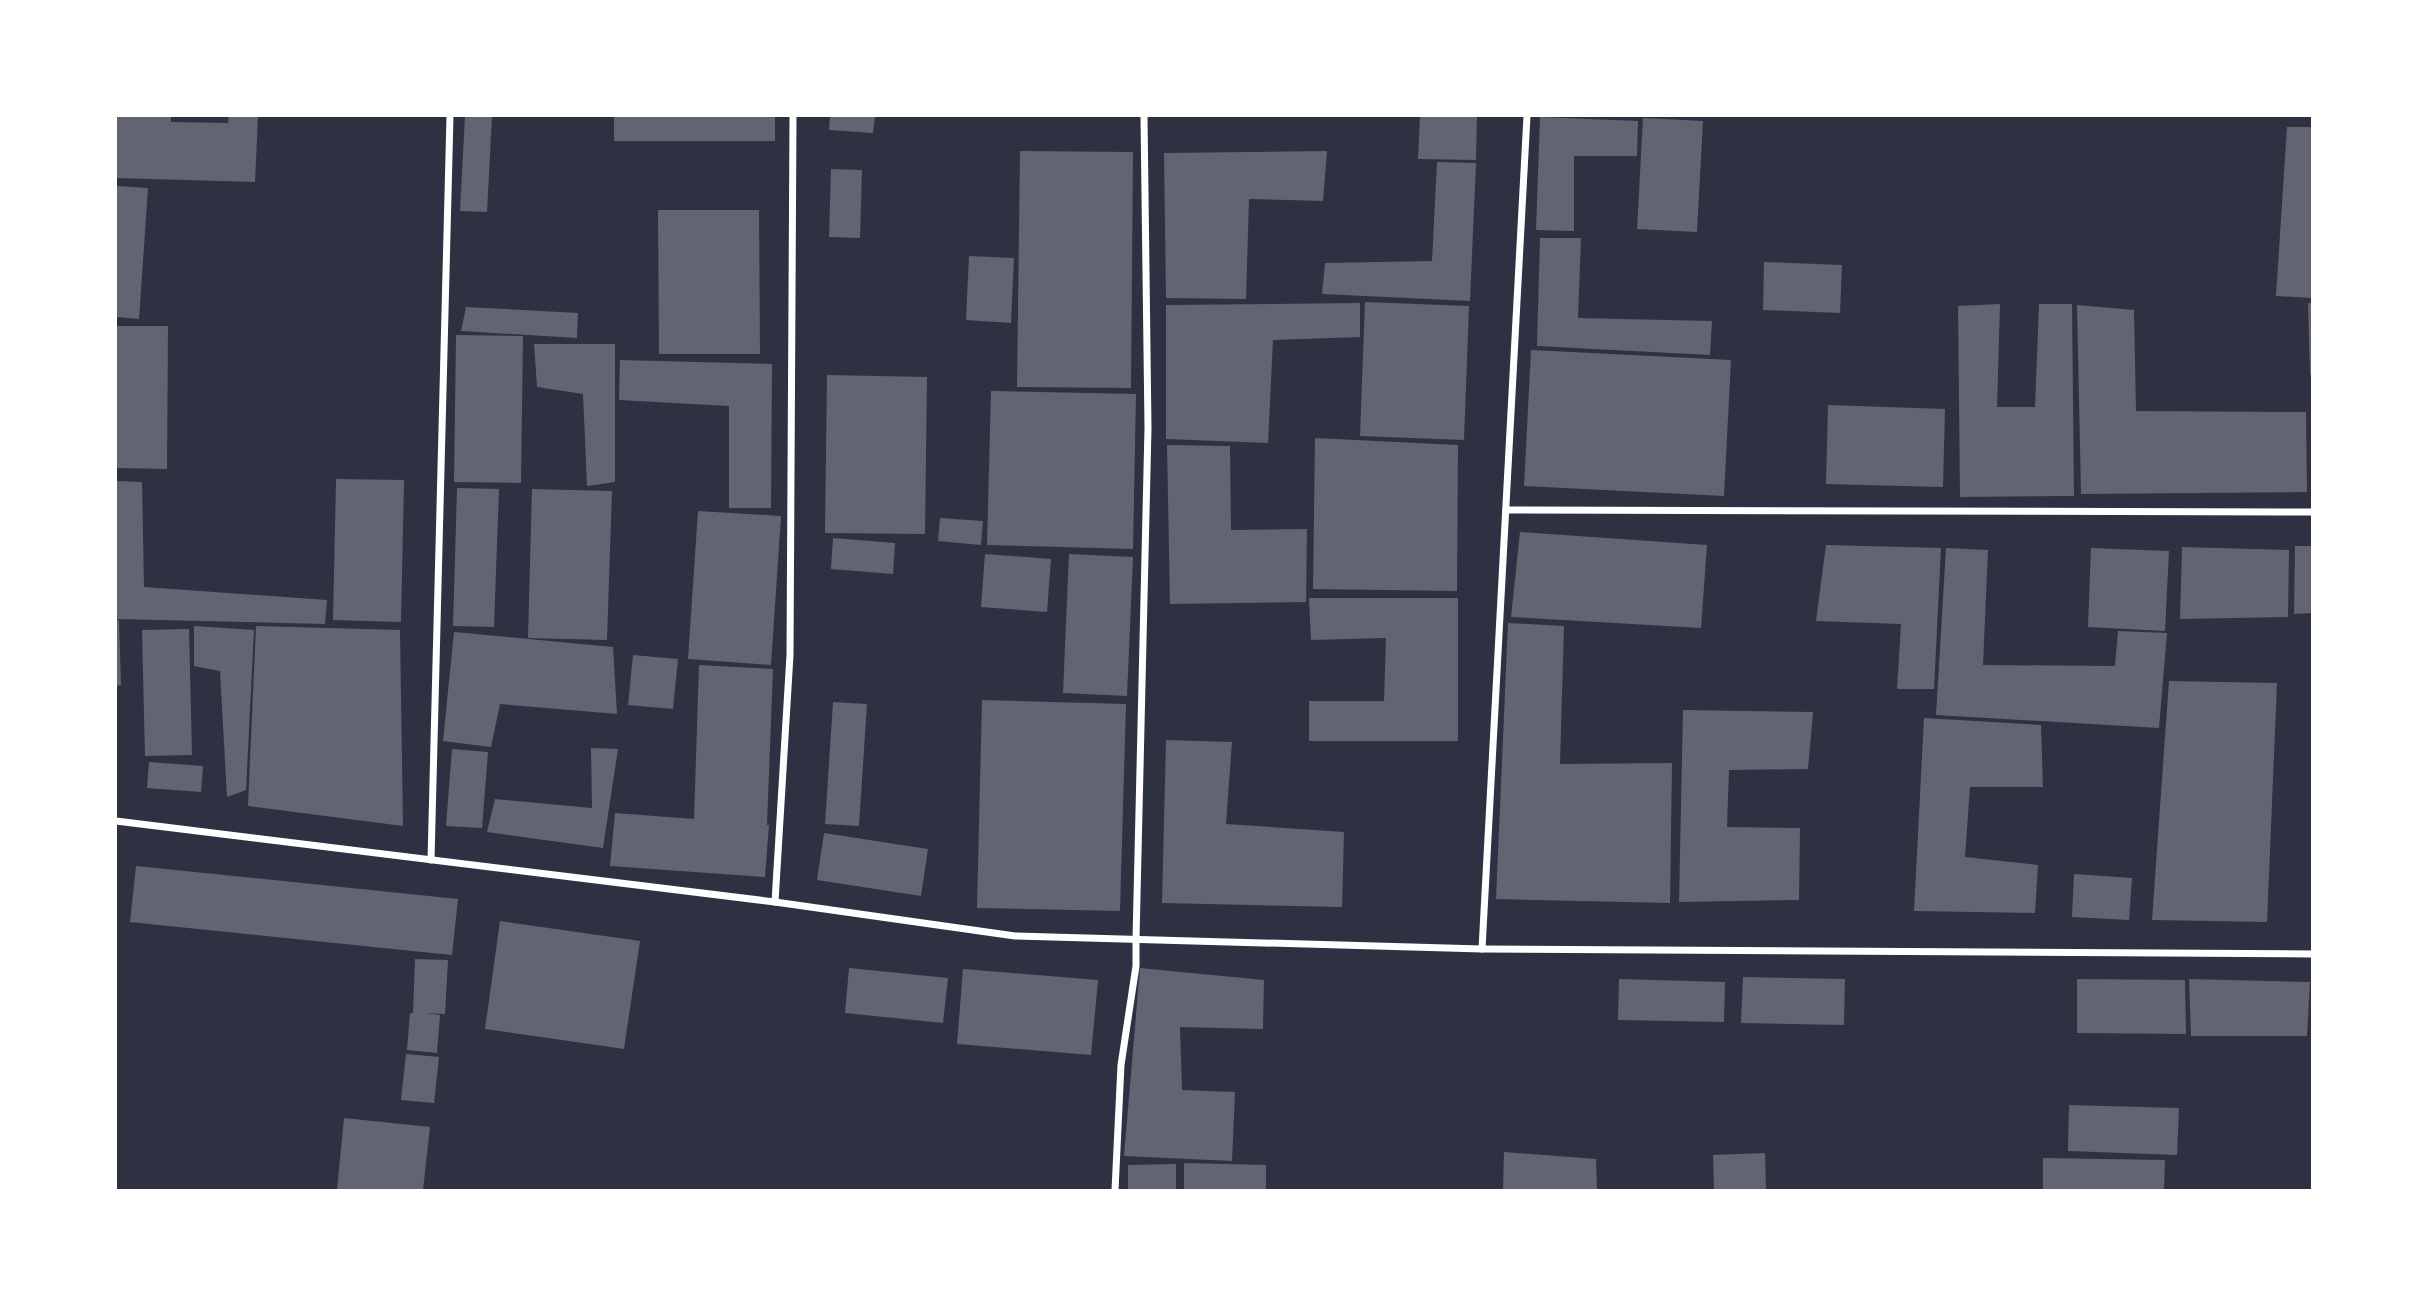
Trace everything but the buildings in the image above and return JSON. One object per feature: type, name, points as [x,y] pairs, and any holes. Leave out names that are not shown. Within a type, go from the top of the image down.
[{"type":"street","points":[[431,860],[450,116]]},
{"type":"street","points":[[775,902],[789,655],[793,116]]},
{"type":"street","points":[[1115,1191],[1121,1066],[1136,966],[1148,428],[1144,116]]},
{"type":"street","points":[[1482,949],[1527,116]]},
{"type":"street","points":[[1506,510],[2312,512]]},
{"type":"street","points":[[116,821],[775,902],[1015,936],[1482,949],[2312,954]]}]
